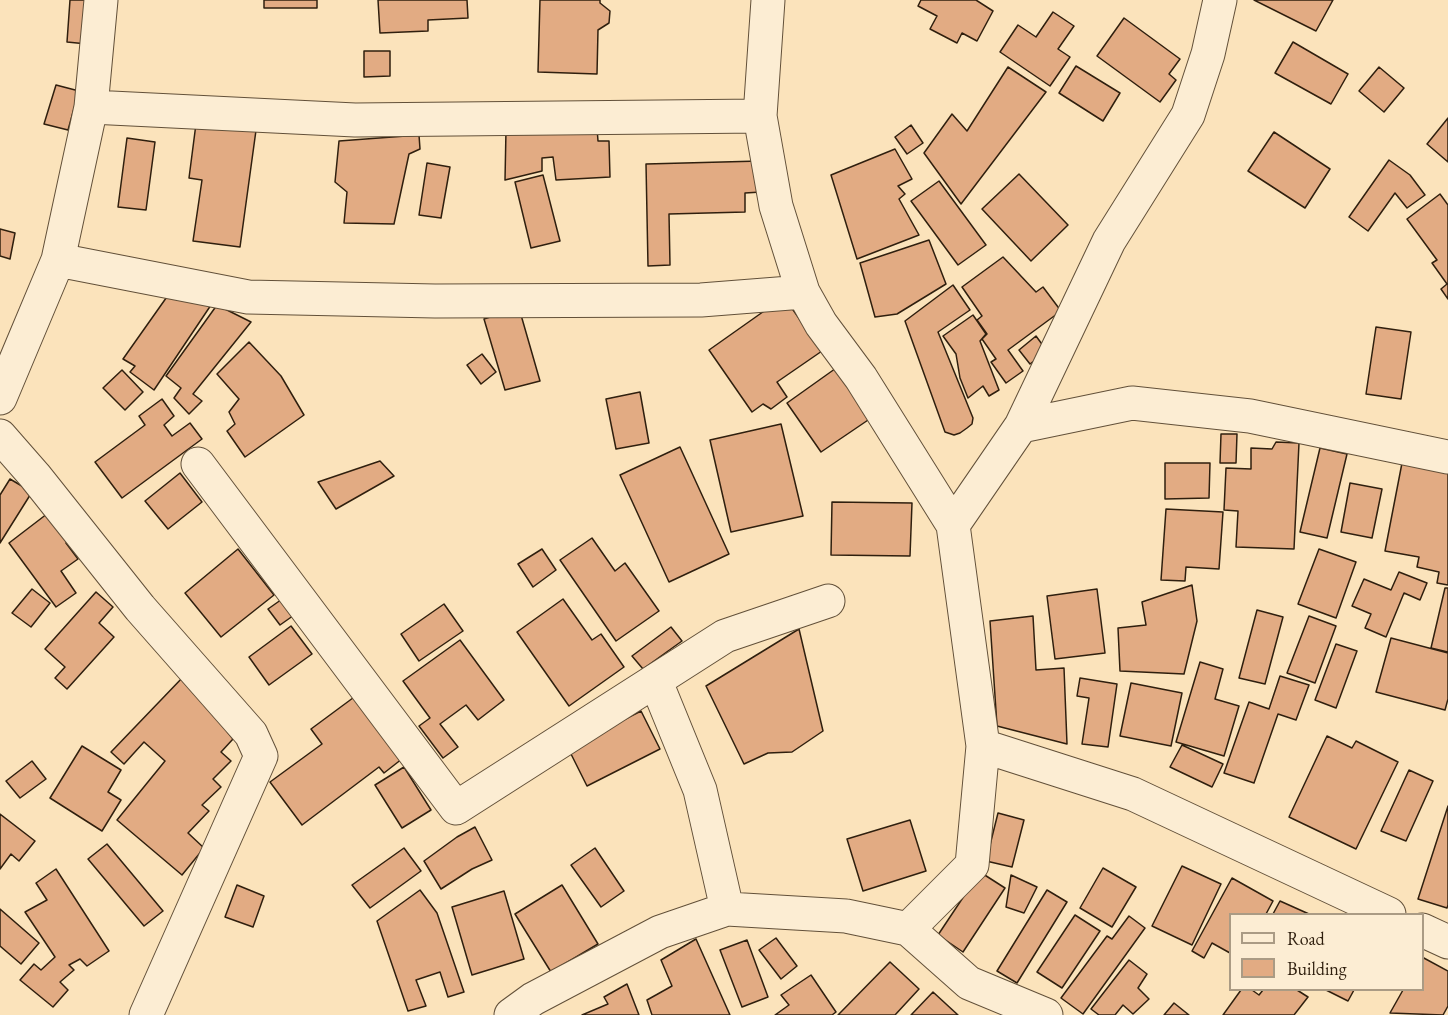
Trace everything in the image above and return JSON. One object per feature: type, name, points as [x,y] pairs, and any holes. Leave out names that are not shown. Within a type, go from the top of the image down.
[{"type":"street","points":[[0,398],[58,260],[91,107],[101,0]]},
{"type":"street","points":[[768,0],[760,116],[776,206],[803,292],[821,324],[861,378],[953,525],[983,746],[972,865],[908,929]]},
{"type":"street","points":[[953,525],[1021,426],[1109,241],[1188,115],[1208,54],[1220,0]]},
{"type":"street","points":[[91,107],[355,120],[760,116]]},
{"type":"street","points":[[58,260],[248,297],[435,301],[689,300],[803,292]]},
{"type":"street","points":[[1021,426],[1132,403],[1250,416],[1448,457]]},
{"type":"street","points":[[0,436],[36,476],[140,608],[252,734],[261,756],[146,1015]]},
{"type":"street","points":[[198,464],[456,808],[725,636],[828,601]]},
{"type":"street","points":[[656,682],[700,790],[727,909]]},
{"type":"street","points":[[983,746],[1133,794],[1385,913]]},
{"type":"street","points":[[511,1015],[533,999],[660,933],[727,909],[846,916],[908,929],[969,983],[1046,1015]]},
{"type":"street","points":[[1424,931],[1448,942]]},
{"type":"building","points":[[70,0],[90,0],[87,44],[67,42]]},
{"type":"building","points":[[264,0],[317,0],[317,8],[264,8]]},
{"type":"building","points":[[378,0],[467,0],[468,18],[428,20],[428,31],[380,33]]},
{"type":"building","points":[[540,0],[600,0],[600,3],[610,11],[609,23],[598,30],[597,74],[538,72]]},
{"type":"building","points":[[921,0],[976,0],[993,11],[977,41],[962,33],[957,43],[930,29],[937,16],[918,6]]},
{"type":"building","points":[[1254,0],[1333,0],[1316,31]]},
{"type":"building","points":[[1053,12],[1074,26],[1058,49],[1070,57],[1050,86],[1000,52],[1018,25],[1036,37]]},
{"type":"building","points":[[1124,18],[1180,59],[1169,74],[1176,80],[1160,102],[1097,56]]},
{"type":"building","points":[[1293,42],[1348,74],[1331,104],[1275,73]]},
{"type":"building","points":[[364,51],[390,51],[390,76],[364,77]]},
{"type":"building","points":[[1076,66],[1120,93],[1103,121],[1059,93]]},
{"type":"building","points":[[1008,67],[1046,92],[961,204],[924,153],[952,114],[967,131]]},
{"type":"building","points":[[1379,67],[1404,88],[1384,112],[1359,91]]},
{"type":"building","points":[[56,85],[79,91],[68,130],[44,124]]},
{"type":"building","points":[[197,116],[257,123],[240,247],[193,241],[202,180],[189,178]]},
{"type":"building","points":[[1448,118],[1448,162],[1427,144]]},
{"type":"building","points":[[911,125],[923,143],[907,154],[895,137]]},
{"type":"building","points":[[597,128],[598,141],[609,141],[610,177],[556,180],[553,157],[542,158],[542,171],[505,180],[506,130]]},
{"type":"building","points":[[1274,132],[1330,169],[1305,208],[1248,171]]},
{"type":"building","points":[[419,135],[420,149],[409,154],[394,224],[344,223],[347,192],[335,182],[339,141]]},
{"type":"building","points":[[127,138],[155,142],[146,210],[118,207]]},
{"type":"building","points":[[895,149],[912,179],[898,186],[905,194],[899,199],[919,235],[857,259],[831,175]]},
{"type":"building","points":[[1389,160],[1410,175],[1425,195],[1407,208],[1395,193],[1368,231],[1349,217]]},
{"type":"building","points":[[760,161],[761,192],[745,193],[745,212],[669,214],[670,265],[648,266],[646,164]]},
{"type":"building","points":[[427,163],[450,167],[441,218],[419,215]]},
{"type":"building","points":[[1019,174],[1068,225],[1031,261],[982,209]]},
{"type":"building","points":[[543,175],[560,241],[531,248],[515,182]]},
{"type":"building","points":[[939,181],[986,245],[958,265],[911,201]]},
{"type":"building","points":[[1440,194],[1448,205],[1448,299],[1441,289],[1447,284],[1432,263],[1437,260],[1407,219]]},
{"type":"building","points":[[0,229],[15,233],[10,259],[0,256]]},
{"type":"building","points":[[929,240],[946,284],[897,314],[875,317],[860,263]]},
{"type":"building","points":[[1003,257],[1036,292],[1043,287],[1061,311],[1008,350],[1023,371],[1006,383],[991,362],[996,359],[982,339],[987,334],[977,320],[982,316],[962,287]]},
{"type":"building","points":[[176,284],[211,305],[154,390],[130,372],[135,366],[123,359]]},
{"type":"building","points":[[953,285],[970,310],[938,332],[973,418],[972,424],[954,435],[945,432],[905,321]]},
{"type":"building","points":[[784,297],[822,351],[777,382],[787,397],[771,409],[763,404],[752,412],[709,350]]},
{"type":"building","points":[[217,305],[251,322],[193,394],[202,401],[189,414],[174,398],[181,388],[166,376]]},
{"type":"building","points":[[519,308],[540,381],[505,390],[484,319]]},
{"type":"building","points":[[973,315],[986,334],[980,341],[999,390],[989,396],[983,386],[968,398],[960,378],[956,354],[943,336]]},
{"type":"building","points":[[1376,327],[1411,332],[1401,399],[1366,394]]},
{"type":"building","points":[[1036,336],[1047,351],[1030,364],[1019,350]]},
{"type":"building","points":[[249,342],[281,376],[304,415],[245,457],[227,431],[235,424],[229,412],[239,399],[217,374]]},
{"type":"building","points":[[482,354],[496,372],[481,384],[467,365]]},
{"type":"building","points":[[839,366],[874,416],[821,452],[787,403]]},
{"type":"building","points":[[122,370],[143,392],[125,410],[103,388]]},
{"type":"building","points":[[640,392],[649,443],[616,449],[606,399]]},
{"type":"building","points":[[162,399],[174,416],[164,425],[172,436],[190,423],[202,439],[122,498],[95,462],[145,425],[139,416]]},
{"type":"building","points":[[781,424],[803,516],[731,532],[710,440]]},
{"type":"building","points":[[1221,434],[1237,434],[1236,463],[1220,463]]},
{"type":"building","points":[[1276,442],[1299,443],[1294,549],[1236,547],[1238,511],[1224,510],[1226,468],[1251,469],[1251,448],[1272,449]]},
{"type":"building","points":[[680,447],[729,554],[669,582],[620,475]]},
{"type":"building","points":[[1320,448],[1347,454],[1327,538],[1300,532]]},
{"type":"building","points":[[380,461],[394,476],[336,509],[318,482]]},
{"type":"building","points":[[1165,463],[1210,463],[1209,498],[1165,499]]},
{"type":"building","points":[[1402,463],[1448,472],[1448,585],[1437,583],[1439,572],[1417,567],[1419,557],[1385,551]]},
{"type":"building","points":[[180,473],[202,502],[168,529],[145,501]]},
{"type":"building","points":[[10,479],[32,492],[0,543],[0,495]]},
{"type":"building","points":[[1350,483],[1382,489],[1372,538],[1341,532]]},
{"type":"building","points":[[832,502],[912,503],[910,556],[831,555]]},
{"type":"building","points":[[56,507],[77,536],[66,543],[78,559],[61,571],[76,593],[56,607],[9,543]]},
{"type":"building","points":[[1166,509],[1223,512],[1219,569],[1186,567],[1185,581],[1161,580]]},
{"type":"building","points":[[592,538],[615,571],[625,563],[659,611],[616,641],[560,560]]},
{"type":"building","points":[[238,549],[274,595],[221,637],[185,593]]},
{"type":"building","points":[[542,549],[556,570],[533,587],[518,564]]},
{"type":"building","points":[[1319,549],[1356,562],[1336,618],[1298,604]]},
{"type":"building","points":[[1399,572],[1427,583],[1420,600],[1404,593],[1386,637],[1365,628],[1371,614],[1352,606],[1364,579],[1391,590]]},
{"type":"building","points":[[1192,585],[1197,621],[1184,674],[1120,671],[1118,628],[1146,625],[1142,602]]},
{"type":"building","points":[[1445,588],[1448,588],[1448,652],[1431,648]]},
{"type":"building","points":[[32,589],[50,603],[31,627],[12,613]]},
{"type":"building","points":[[1097,589],[1105,653],[1055,659],[1047,596]]},
{"type":"building","points":[[96,592],[113,607],[99,623],[114,637],[67,689],[55,678],[65,667],[45,649]]},
{"type":"building","points":[[285,597],[297,613],[280,625],[268,609]]},
{"type":"building","points":[[563,599],[592,640],[601,634],[624,667],[569,706],[517,632]]},
{"type":"building","points":[[444,604],[463,631],[419,661],[401,634]]},
{"type":"building","points":[[1257,610],[1283,617],[1265,684],[1239,678]]},
{"type":"building","points":[[1033,616],[1036,670],[1064,668],[1067,744],[997,726],[990,621]]},
{"type":"building","points":[[1309,616],[1336,626],[1315,683],[1287,673]]},
{"type":"building","points":[[291,626],[312,654],[269,685],[249,657]]},
{"type":"building","points":[[671,627],[682,641],[643,669],[632,656]]},
{"type":"building","points":[[799,629],[823,731],[792,752],[768,753],[744,764],[706,686]]},
{"type":"building","points":[[1391,638],[1448,653],[1448,699],[1445,710],[1376,692]]},
{"type":"building","points":[[460,640],[504,700],[478,720],[466,705],[440,724],[458,747],[443,758],[419,726],[430,718],[403,681]]},
{"type":"building","points":[[1336,644],[1357,651],[1336,708],[1315,700]]},
{"type":"building","points":[[1200,662],[1223,669],[1215,699],[1239,706],[1224,756],[1176,742]]},
{"type":"building","points":[[184,676],[233,739],[221,752],[231,761],[213,779],[221,787],[202,805],[209,811],[188,833],[204,848],[182,875],[117,820],[165,761],[144,742],[124,764],[111,752]]},
{"type":"building","points":[[1280,676],[1309,685],[1296,720],[1278,714],[1254,783],[1224,773],[1249,702],[1269,709]]},
{"type":"building","points":[[1080,678],[1117,684],[1108,747],[1082,744],[1089,698],[1077,696]]},
{"type":"building","points":[[1131,683],[1182,693],[1171,746],[1120,736]]},
{"type":"building","points":[[361,692],[407,755],[384,773],[379,767],[302,825],[270,782],[322,744],[311,729]]},
{"type":"building","points":[[641,711],[660,749],[587,786],[568,748]]},
{"type":"building","points":[[1327,736],[1352,748],[1356,741],[1398,762],[1356,849],[1289,817]]},
{"type":"building","points":[[1182,745],[1223,764],[1212,787],[1170,767]]},
{"type":"building","points":[[82,746],[121,770],[108,792],[121,800],[102,831],[50,798]]},
{"type":"building","points":[[32,761],[46,779],[20,798],[6,781]]},
{"type":"building","points":[[404,767],[431,810],[402,828],[375,785]]},
{"type":"building","points":[[1409,770],[1433,781],[1406,841],[1381,831]]},
{"type":"building","points":[[1448,806],[1448,905],[1447,908],[1418,899]]},
{"type":"building","points":[[998,813],[1024,820],[1012,867],[986,861]]},
{"type":"building","points":[[0,814],[35,841],[19,861],[11,854],[0,869]]},
{"type":"building","points":[[910,820],[926,871],[863,891],[847,839]]},
{"type":"building","points":[[475,827],[492,860],[472,869],[441,889],[424,861]]},
{"type":"building","points":[[107,844],[163,911],[144,926],[88,859]]},
{"type":"building","points":[[404,848],[421,871],[370,908],[352,885]]},
{"type":"building","points":[[595,848],[624,891],[601,907],[571,865]]},
{"type":"building","points":[[1182,866],[1221,884],[1192,945],[1152,926]]},
{"type":"building","points":[[1103,868],[1136,887],[1112,927],[1080,908]]},
{"type":"building","points":[[56,869],[109,951],[87,966],[80,959],[69,965],[74,970],[60,982],[68,990],[53,1007],[20,980],[34,964],[41,970],[55,957],[25,912],[47,900],[36,883]]},
{"type":"building","points":[[980,872],[1005,888],[963,952],[938,935]]},
{"type":"building","points":[[1011,875],[1037,887],[1024,913],[1006,907]]},
{"type":"building","points":[[1232,878],[1273,901],[1267,913],[1229,913],[1229,952],[1212,943],[1204,958],[1192,951]]},
{"type":"building","points":[[237,885],[264,896],[253,927],[225,917]]},
{"type":"building","points":[[562,885],[598,944],[551,972],[515,914]]},
{"type":"building","points":[[420,890],[437,913],[464,992],[448,997],[440,972],[416,980],[426,1006],[408,1011],[377,921]]},
{"type":"building","points":[[1047,890],[1067,902],[1017,983],[997,971]]},
{"type":"building","points":[[504,891],[524,959],[472,975],[452,907]]},
{"type":"building","points":[[1280,901],[1307,913],[1274,913]]},
{"type":"building","points":[[0,909],[39,943],[21,964],[0,946]]},
{"type":"building","points":[[1075,915],[1100,931],[1062,988],[1037,972]]},
{"type":"building","points":[[1129,916],[1145,928],[1083,1014],[1061,998],[1107,936],[1112,939]]},
{"type":"building","points":[[776,938],[797,966],[781,979],[759,950]]},
{"type":"building","points":[[696,939],[730,1015],[652,1015],[647,1000],[672,986],[661,960]]},
{"type":"building","points":[[747,940],[768,997],[742,1007],[720,950]]},
{"type":"building","points":[[1424,958],[1448,971],[1448,1006],[1443,1015],[1390,1013],[1402,991],[1424,991]]},
{"type":"building","points":[[1129,960],[1147,974],[1138,988],[1149,999],[1133,1014],[1123,1005],[1115,1015],[1099,1015],[1091,1009]]},
{"type":"building","points":[[890,962],[919,989],[895,1015],[838,1015]]},
{"type":"building","points":[[811,975],[836,1012],[832,1015],[775,1015],[789,1005],[781,995]]},
{"type":"building","points":[[627,984],[639,1015],[582,1015],[608,1004],[604,997]]},
{"type":"building","points":[[1240,991],[1253,991],[1259,995],[1262,991],[1299,991],[1308,997],[1294,1015],[1223,1015]]},
{"type":"building","points":[[1328,991],[1353,991],[1348,1001]]},
{"type":"building","points":[[933,992],[958,1015],[911,1015]]},
{"type":"building","points":[[1174,1003],[1189,1015],[1164,1015]]}]
